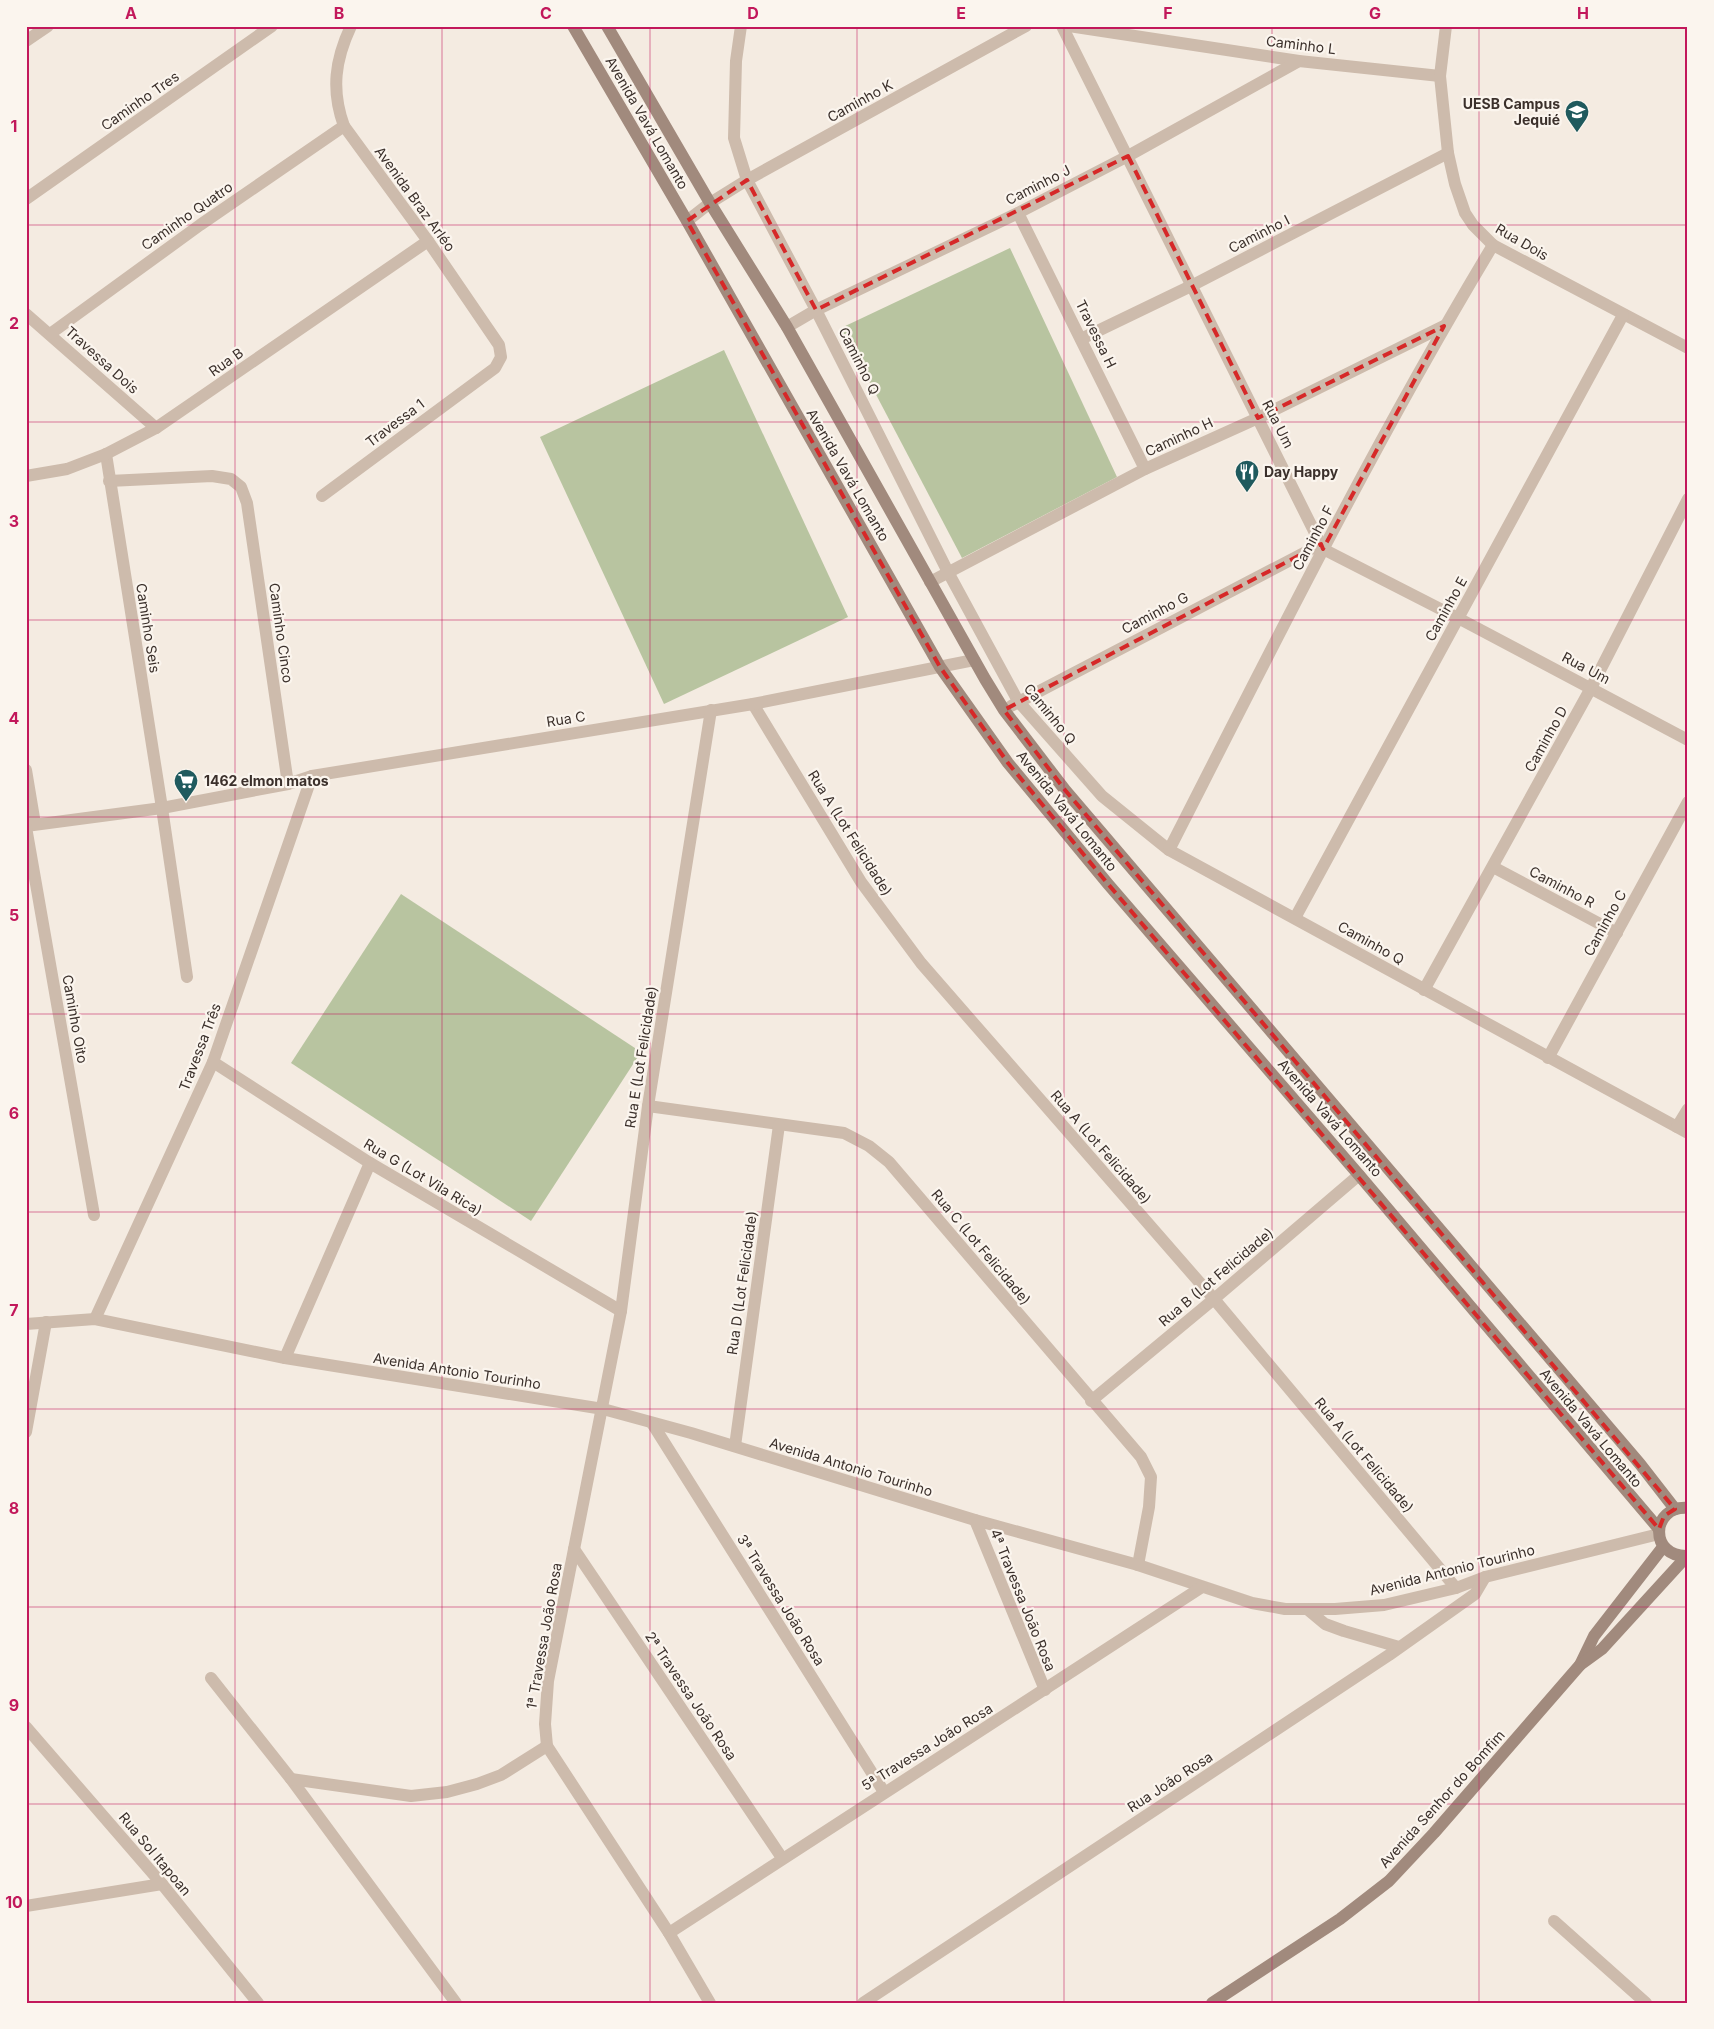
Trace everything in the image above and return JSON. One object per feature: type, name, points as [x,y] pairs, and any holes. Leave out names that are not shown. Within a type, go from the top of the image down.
[{"type":"street","points":[[26,41],[48,26]]},
{"type":"street","name":"Caminho Tres","points":[[26,199],[272,26]]},
{"type":"street","name":"Avenida Braz Arléo","points":[[351,26],[338,67],[335,89],[337,106],[344,126],[428,241],[499,345],[501,352],[499,363],[485,374]]},
{"type":"street","name":"Avenida Vavá Lomanto","points":[[573,26],[687,222],[940,667],[1014,771],[1114,891],[1359,1175],[1659,1531],[1663,1547]]},
{"type":"street","name":"Avenida Vavá Lomanto","points":[[607,26],[710,203],[786,327],[1004,710],[1065,790],[1640,1464],[1682,1509]]},
{"type":"street","name":"Caminho Q","points":[[742,26],[736,61],[734,138],[747,180],[816,310],[948,572],[1018,701],[1102,796],[1169,850],[1683,1130]]},
{"type":"street","name":"Caminho K","points":[[687,222],[710,203],[747,180],[1026,26]]},
{"type":"street","name":"Rua Um","points":[[1062,26],[1322,546],[1688,740]]},
{"type":"street","name":"Caminho L","points":[[1069,26],[1299,60],[1440,76]]},
{"type":"street","name":"Rua Dois","points":[[1446,26],[1440,76],[1448,154],[1455,184],[1465,213],[1473,225],[1493,245],[1688,348]]},
{"type":"street","name":"Caminho J","points":[[786,327],[816,310],[1018,213],[1128,156],[1299,60]]},
{"type":"street","name":"Caminho Quatro","points":[[50,334],[200,225],[344,126]]},
{"type":"street","name":"Caminho I","points":[[1081,339],[1191,286],[1448,154]]},
{"type":"street","name":"Travessa H","points":[[1018,213],[1145,469]]},
{"type":"street","name":"Rua B","points":[[26,476],[67,469],[106,454],[156,428],[428,241]]},
{"type":"street","name":"Caminho F","points":[[1169,850],[1322,546],[1444,326],[1493,245]]},
{"type":"street","name":"Travessa Dois","points":[[26,314],[156,428]]},
{"type":"street","name":"Caminho E","points":[[1295,918],[1623,315]]},
{"type":"street","name":"Caminho H","points":[[930,582],[1145,469],[1258,418],[1444,326]]},
{"type":"street","name":"Travessa 1","points":[[322,496],[485,374]]},
{"type":"street","name":"Caminho Seis","points":[[106,454],[162,808],[186,976]]},
{"type":"street","name":"Caminho Cinco","points":[[109,481],[212,476],[231,479],[241,487],[247,503],[288,784]]},
{"type":"street","name":"Caminho D","points":[[1424,990],[1592,688],[1684,516],[1688,499]]},
{"type":"street","name":"Caminho G","points":[[1004,710],[1018,701],[1322,546]]},
{"type":"street","name":"Rua C","points":[[29,826],[162,808],[288,784],[312,776],[753,704],[974,660]]},
{"type":"street","name":"Rua A (Lot Felicidade)","points":[[753,704],[861,882],[921,963],[1214,1299],[1456,1588]]},
{"type":"street","name":"Rua E (Lot Felicidade)","points":[[603,1409],[621,1312],[648,1106],[711,710]]},
{"type":"street","name":"Caminho Oito","points":[[26,770],[29,826],[94,1215]]},
{"type":"street","name":"Travessa Três","points":[[95,1319],[213,1062],[312,776]]},
{"type":"street","name":"Caminho C","points":[[1548,1058],[1688,802]]},
{"type":"street","name":"Caminho R","points":[[1493,867],[1617,933]]},
{"type":"street","name":"Rua G (Lot Vila Rica)","points":[[213,1062],[370,1163],[621,1312]]},
{"type":"street","name":"Rua C (Lot Felicidade)","points":[[648,1106],[779,1125],[844,1132],[869,1146],[890,1162],[1141,1458],[1151,1477],[1149,1507],[1138,1565]]},
{"type":"street","points":[[1683,1130],[1688,1109]]},
{"type":"street","name":"Rua D (Lot Felicidade)","points":[[735,1446],[779,1125]]},
{"type":"street","points":[[285,1358],[370,1163]]},
{"type":"street","name":"Rua B (Lot Felicidade)","points":[[1091,1401],[1359,1175]]},
{"type":"street","name":"Avenida Antonio Tourinho","points":[[26,1324],[95,1319],[285,1358],[603,1409],[735,1446],[975,1520],[1138,1565],[1252,1603],[1285,1608],[1335,1610],[1384,1605],[1456,1588],[1485,1577],[1659,1531]]},
{"type":"street","points":[[26,1432],[46,1322]]},
{"type":"street","name":"1ª Travessa João Rosa","points":[[603,1409],[548,1681],[544,1724],[547,1746],[669,1933],[710,2003]]},
{"type":"street","name":"3ª Travessa João Rosa","points":[[652,1423],[884,1792]]},
{"type":"street","points":[[1659,1531],[1664,1516],[1682,1509]]},
{"type":"street","name":"4ª Travessa João Rosa","points":[[975,1520],[1044,1690]]},
{"type":"street","points":[[1663,1547],[1670,1553],[1678,1556],[1687,1556]]},
{"type":"street","name":"Avenida Senhor do Bomfim","points":[[1580,1665],[1584,1653],[1594,1636],[1663,1547]]},
{"type":"street","name":"2ª Travessa João Rosa","points":[[574,1549],[782,1858]]},
{"type":"street","name":"Avenida Senhor do Bomfim","points":[[1212,2003],[1340,1919],[1388,1881],[1434,1833],[1580,1665],[1602,1649],[1687,1556]]},
{"type":"street","name":"Rua João Rosa","points":[[863,2003],[1475,1594],[1485,1577]]},
{"type":"street","name":"5ª Travessa João Rosa","points":[[669,1933],[1202,1587]]},
{"type":"street","points":[[1307,1609],[1325,1624],[1374,1641],[1399,1646]]},
{"type":"street","points":[[211,1678],[291,1779],[456,2003]]},
{"type":"street","name":"Rua Sol Itapoan","points":[[26,1727],[162,1884],[258,2003]]},
{"type":"street","points":[[291,1779],[411,1796],[447,1792],[501,1775],[547,1746]]},
{"type":"street","points":[[26,1906],[162,1884]]},
{"type":"street","points":[[1554,1921],[1646,2003]]},
{"type":"highlighted area","points":[[1128,156],[1258,418],[1444,326],[1323,549],[1321,544],[1004,710],[1065,790],[1675,1509],[1664,1516],[1659,1529],[1108,884],[1008,763],[940,667],[687,221],[747,180],[816,310]]},
{"type":"green space","points":[[1010,248],[1117,477],[962,558],[841,328]]},
{"type":"green space","points":[[724,350],[848,617],[664,704],[540,437]]},
{"type":"green space","points":[[401,894],[641,1052],[531,1221],[291,1063]]},
{"type":"place","name":"UESB Campus Jequié","points":[[1577,133]]},
{"type":"place","name":"Day Happy","points":[[1247,493]]},
{"type":"place","name":"1462 elmon matos","points":[[186,802]]}]
